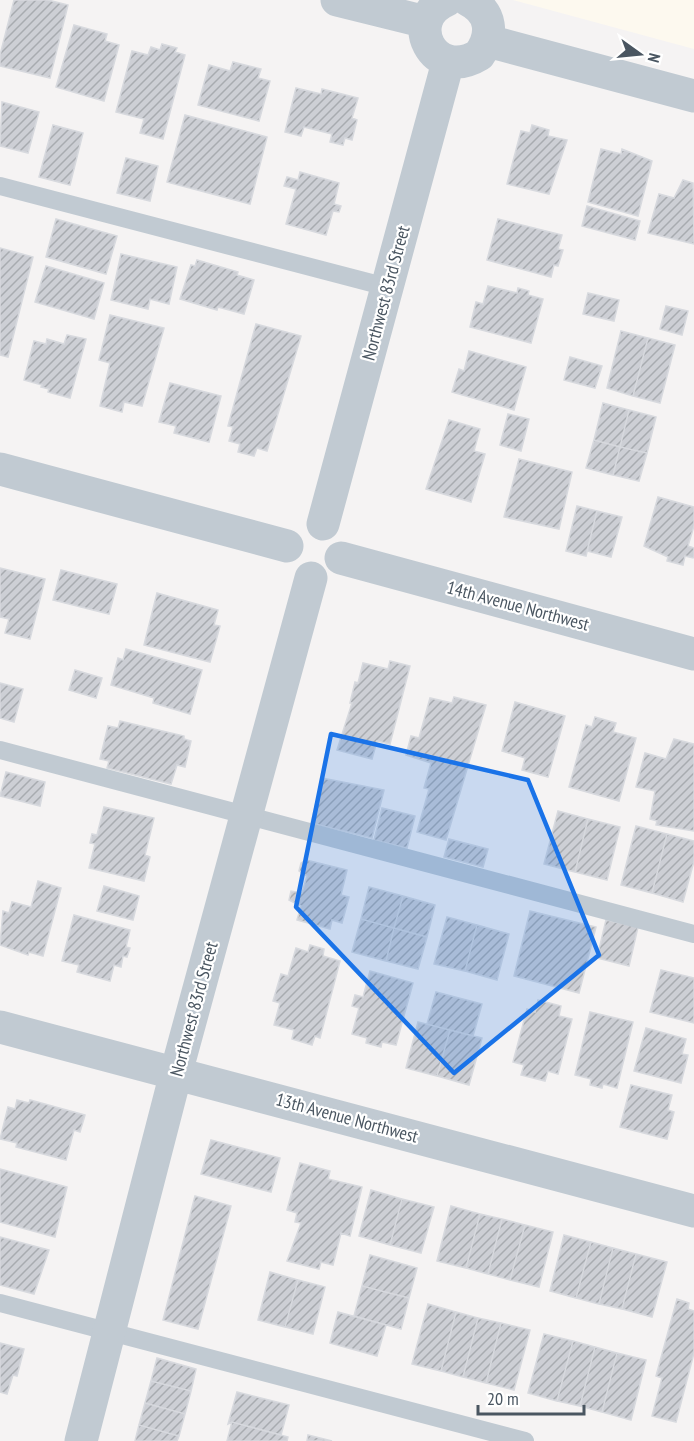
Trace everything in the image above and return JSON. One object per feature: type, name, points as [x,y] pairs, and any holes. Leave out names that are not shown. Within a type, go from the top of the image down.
[{"type":"street","points":[[337,0],[436,11],[426,40],[430,49],[448,62],[470,61],[479,55],[488,41],[490,25],[486,15],[468,0]]},
{"type":"street","points":[[488,41],[694,96]]},
{"type":"street","name":"Northwest 83rd Street","points":[[323,524],[448,62]]},
{"type":"street","points":[[0,470],[287,546]]},
{"type":"street","points":[[315,523],[323,524],[339,537],[342,544],[341,558],[333,572],[319,578],[311,578],[292,567],[287,546],[290,538],[300,527],[315,523]]},
{"type":"street","name":"14th Avenue Northwest","points":[[341,558],[694,654]]},
{"type":"street","name":"Northwest 83rd Street","points":[[81,1441],[176,1073],[311,578]]},
{"type":"street","name":"13th Avenue Northwest","points":[[0,1027],[694,1210]]},
{"type":"lane","points":[[0,186],[387,287]]},
{"type":"lane","points":[[0,750],[694,934]]},
{"type":"lane","points":[[0,1304],[525,1441]]},
{"type":"highlighted area","points":[[331,734],[528,780],[599,955],[454,1073],[296,907]]},
{"type":"shaded area","points":[[513,0],[694,0],[694,49]]},
{"type":"building","points":[[14,0],[48,0],[68,5],[50,78],[0,66],[0,55]]},
{"type":"building","points":[[74,25],[107,34],[105,41],[119,45],[104,101],[56,87]]},
{"type":"building","points":[[162,44],[177,48],[175,52],[185,55],[163,139],[140,133],[144,119],[116,112],[132,51],[148,55],[151,47],[160,50]]},
{"type":"building","points":[[233,62],[261,69],[258,78],[270,81],[259,121],[198,105],[209,65],[230,71]]},
{"type":"building","points":[[296,88],[321,94],[322,89],[358,98],[352,118],[357,120],[352,140],[345,138],[343,145],[330,142],[332,134],[304,127],[301,136],[285,132]]},
{"type":"building","points":[[2,102],[39,112],[28,153],[0,146]]},
{"type":"building","points":[[185,115],[267,137],[250,204],[167,182]]},
{"type":"building","points":[[53,125],[83,133],[70,185],[39,177]]},
{"type":"building","points":[[532,125],[549,130],[548,136],[567,140],[549,194],[507,184],[521,131],[530,133]]},
{"type":"building","points":[[601,149],[621,154],[622,149],[652,161],[638,216],[588,202]]},
{"type":"building","points":[[126,158],[158,166],[150,201],[117,193]]},
{"type":"building","points":[[300,172],[339,183],[334,204],[341,206],[339,212],[333,211],[326,235],[286,224],[296,189],[284,186],[287,177],[298,180]]},
{"type":"building","points":[[683,180],[693,183],[694,244],[648,233],[659,194],[674,198]]},
{"type":"building","points":[[587,206],[640,221],[635,240],[582,226]]},
{"type":"building","points":[[56,219],[117,236],[106,274],[46,257]]},
{"type":"building","points":[[498,219],[562,235],[558,249],[563,250],[558,266],[554,265],[551,277],[487,260]]},
{"type":"building","points":[[0,248],[33,257],[8,357],[0,355]]},
{"type":"building","points":[[121,254],[177,267],[169,304],[150,299],[148,309],[111,300]]},
{"type":"building","points":[[197,260],[238,272],[237,275],[254,280],[244,314],[218,307],[217,310],[180,299],[191,265],[195,266]]},
{"type":"building","points":[[46,266],[104,283],[94,319],[35,302]]},
{"type":"building","points":[[488,286],[517,293],[518,288],[529,291],[528,295],[543,299],[531,343],[470,327],[476,302],[483,304]]},
{"type":"building","points":[[588,293],[619,300],[614,321],[583,314]]},
{"type":"building","points":[[666,306],[688,311],[682,335],[660,329]]},
{"type":"building","points":[[110,315],[164,328],[142,406],[124,402],[122,412],[100,406],[110,363],[99,360]]},
{"type":"building","points":[[256,324],[301,336],[267,451],[257,448],[254,456],[238,452],[240,444],[229,441],[233,427],[228,426]]},
{"type":"building","points":[[621,331],[648,338],[633,396],[607,388]]},
{"type":"building","points":[[67,335],[86,339],[70,398],[48,392],[49,389],[41,387],[42,385],[24,380],[34,341],[46,344],[47,339],[64,344]]},
{"type":"building","points":[[648,338],[675,345],[660,403],[633,396]]},
{"type":"building","points":[[469,351],[526,367],[514,410],[452,392],[459,369],[464,371]]},
{"type":"building","points":[[570,357],[602,366],[595,388],[564,380]]},
{"type":"building","points":[[170,383],[221,396],[209,442],[174,433],[176,426],[159,422]]},
{"type":"building","points":[[603,403],[629,410],[620,447],[594,440]]},
{"type":"building","points":[[629,410],[656,417],[647,453],[620,447]]},
{"type":"building","points":[[508,414],[529,419],[521,451],[500,445]]},
{"type":"building","points":[[449,420],[480,429],[474,451],[485,454],[471,502],[426,489]]},
{"type":"building","points":[[594,440],[620,447],[613,475],[586,468]]},
{"type":"building","points":[[620,447],[647,453],[639,481],[613,475]]},
{"type":"building","points":[[519,459],[572,472],[559,529],[504,517]]},
{"type":"building","points":[[658,497],[694,507],[694,526],[688,546],[694,548],[694,556],[693,558],[685,556],[683,565],[667,561],[668,557],[644,546]]},
{"type":"building","points":[[577,506],[597,511],[586,556],[566,551]]},
{"type":"building","points":[[597,511],[622,517],[611,557],[587,551]]},
{"type":"building","points":[[0,568],[45,579],[30,639],[5,633],[9,619],[0,617]]},
{"type":"building","points":[[61,570],[117,584],[109,614],[53,600]]},
{"type":"building","points":[[157,593],[218,610],[214,625],[220,626],[210,662],[144,645]]},
{"type":"building","points":[[126,649],[202,670],[190,714],[153,703],[154,698],[111,685],[118,658],[123,660]]},
{"type":"building","points":[[390,661],[410,666],[390,744],[377,741],[372,759],[337,750],[352,703],[350,703],[355,682],[358,683],[363,663],[388,669]]},
{"type":"building","points":[[75,670],[102,678],[96,698],[69,690]]},
{"type":"building","points":[[0,683],[23,689],[14,722],[0,718]]},
{"type":"building","points":[[454,697],[486,705],[446,840],[417,832],[429,789],[424,788],[431,763],[406,755],[411,736],[419,738],[430,698],[452,703]]},
{"type":"building","points":[[515,702],[565,716],[548,777],[522,770],[525,758],[502,751]]},
{"type":"building","points":[[595,717],[616,723],[613,732],[636,738],[619,801],[569,787],[586,725],[592,727]]},
{"type":"building","points":[[120,721],[184,736],[184,739],[191,741],[185,767],[177,765],[171,784],[107,768],[109,761],[100,759],[108,726],[118,728]]},
{"type":"building","points":[[674,739],[694,744],[694,831],[656,825],[657,821],[650,819],[655,791],[636,787],[645,753],[666,759]]},
{"type":"building","points":[[6,772],[45,782],[40,806],[0,796]]},
{"type":"building","points":[[322,778],[384,790],[372,838],[311,823]]},
{"type":"building","points":[[104,807],[154,818],[145,855],[150,857],[144,881],[89,868],[95,844],[90,843],[92,834],[97,835]]},
{"type":"building","points":[[382,808],[415,816],[407,848],[374,840]]},
{"type":"building","points":[[558,811],[588,819],[575,872],[544,864]]},
{"type":"building","points":[[588,819],[620,827],[607,880],[575,872]]},
{"type":"building","points":[[636,826],[667,834],[652,893],[621,885]]},
{"type":"building","points":[[667,834],[694,841],[694,861],[683,902],[652,893]]},
{"type":"building","points":[[449,839],[488,849],[483,867],[444,857]]},
{"type":"building","points":[[306,860],[347,870],[341,895],[349,897],[342,923],[332,920],[330,929],[297,920],[301,906],[289,900],[291,891],[302,893],[307,876],[299,871],[301,863]]},
{"type":"building","points":[[38,881],[61,888],[43,956],[29,952],[28,955],[0,945],[3,911],[9,913],[12,902],[31,907]]},
{"type":"building","points":[[104,886],[139,896],[133,920],[97,911]]},
{"type":"building","points":[[369,887],[403,896],[394,928],[361,919]]},
{"type":"building","points":[[403,896],[435,905],[427,937],[394,928]]},
{"type":"building","points":[[530,911],[596,927],[579,993],[514,976]]},
{"type":"building","points":[[74,915],[130,930],[126,947],[130,948],[127,957],[123,956],[121,967],[114,965],[110,981],[77,972],[79,965],[62,961]]},
{"type":"building","points":[[447,917],[477,925],[465,971],[434,964]]},
{"type":"building","points":[[361,919],[394,928],[386,961],[352,952]]},
{"type":"building","points":[[606,920],[638,927],[629,966],[597,958]]},
{"type":"building","points":[[477,925],[509,934],[497,980],[465,971]]},
{"type":"building","points":[[394,928],[427,937],[418,969],[386,961]]},
{"type":"building","points":[[310,945],[324,949],[323,956],[340,961],[320,1038],[315,1036],[312,1045],[292,1039],[294,1030],[274,1025],[280,1003],[273,1001],[281,974],[288,976],[296,948],[308,952]]},
{"type":"building","points":[[661,970],[694,978],[694,1023],[650,1012]]},
{"type":"building","points":[[370,971],[413,983],[396,1045],[382,1042],[381,1047],[366,1043],[367,1038],[352,1034],[359,1008],[352,1006],[355,995],[363,997]]},
{"type":"building","points":[[436,992],[482,1004],[473,1036],[427,1024]]},
{"type":"building","points":[[538,1000],[561,1006],[559,1016],[572,1019],[558,1074],[548,1071],[545,1081],[521,1075],[524,1065],[513,1062],[527,1009],[535,1012]]},
{"type":"building","points":[[590,1012],[633,1022],[617,1088],[603,1084],[602,1088],[590,1085],[591,1079],[575,1075]]},
{"type":"building","points":[[418,1022],[450,1030],[437,1076],[406,1068]]},
{"type":"building","points":[[646,1028],[686,1039],[682,1054],[688,1055],[681,1083],[634,1071]]},
{"type":"building","points":[[450,1030],[482,1038],[469,1085],[437,1076]]},
{"type":"building","points":[[631,1085],[672,1095],[668,1110],[674,1112],[667,1139],[620,1127]]},
{"type":"building","points":[[17,1100],[29,1103],[30,1100],[85,1115],[80,1132],[74,1130],[66,1160],[16,1147],[17,1143],[0,1139],[8,1107],[15,1109]]},
{"type":"building","points":[[211,1140],[280,1158],[271,1192],[201,1174]]},
{"type":"building","points":[[300,1163],[330,1171],[328,1179],[362,1187],[350,1236],[341,1233],[333,1265],[321,1262],[319,1269],[287,1261],[301,1223],[295,1222],[297,1213],[287,1210]]},
{"type":"building","points":[[0,1169],[67,1187],[55,1237],[0,1222]]},
{"type":"building","points":[[371,1190],[402,1199],[390,1245],[359,1236]]},
{"type":"building","points":[[195,1196],[231,1206],[198,1329],[163,1320]]},
{"type":"building","points":[[402,1199],[434,1207],[421,1253],[390,1245]]},
{"type":"building","points":[[451,1206],[480,1214],[466,1268],[437,1261]]},
{"type":"building","points":[[480,1214],[502,1219],[488,1274],[466,1268]]},
{"type":"building","points":[[502,1219],[525,1225],[510,1280],[488,1274]]},
{"type":"building","points":[[525,1225],[553,1232],[539,1287],[510,1280]]},
{"type":"building","points":[[564,1235],[591,1242],[576,1298],[550,1291]]},
{"type":"building","points":[[0,1237],[49,1250],[34,1294],[0,1285]]},
{"type":"building","points":[[591,1242],[613,1248],[599,1304],[576,1298]]},
{"type":"building","points":[[613,1248],[636,1254],[622,1309],[599,1304]]},
{"type":"building","points":[[636,1254],[667,1262],[652,1317],[622,1309]]},
{"type":"building","points":[[370,1255],[417,1268],[409,1298],[362,1286]]},
{"type":"building","points":[[270,1272],[298,1280],[285,1327],[258,1320]]},
{"type":"building","points":[[298,1280],[325,1287],[313,1334],[285,1327]]},
{"type":"building","points":[[362,1286],[409,1298],[401,1329],[354,1316]]},
{"type":"building","points":[[677,1299],[689,1303],[688,1309],[694,1311],[694,1353],[676,1422],[652,1416],[662,1378],[656,1376]]},
{"type":"building","points":[[428,1304],[456,1312],[441,1371],[412,1364]]},
{"type":"building","points":[[338,1312],[386,1325],[377,1356],[330,1343]]},
{"type":"building","points":[[456,1312],[478,1318],[463,1377],[441,1371]]},
{"type":"building","points":[[478,1318],[501,1323],[486,1383],[463,1377]]},
{"type":"building","points":[[501,1323],[530,1330],[514,1390],[486,1383]]},
{"type":"building","points":[[544,1334],[573,1341],[557,1401],[528,1393]]},
{"type":"building","points":[[573,1341],[595,1347],[580,1406],[557,1401]]},
{"type":"building","points":[[0,1343],[24,1349],[17,1376],[13,1375],[7,1394],[0,1392]]},
{"type":"building","points":[[595,1347],[617,1353],[602,1412],[580,1406]]},
{"type":"building","points":[[617,1353],[646,1360],[631,1420],[602,1412]]},
{"type":"building","points":[[157,1358],[196,1369],[191,1391],[151,1381]]},
{"type":"building","points":[[151,1381],[191,1391],[185,1414],[145,1403]]},
{"type":"building","points":[[237,1392],[289,1405],[281,1435],[232,1422],[228,1424]]},
{"type":"building","points":[[145,1403],[185,1414],[179,1436],[139,1425]]},
{"type":"building","points":[[232,1422],[288,1437],[287,1441],[227,1441]]},
{"type":"building","points":[[139,1425],[179,1436],[177,1441],[135,1441]]},
{"type":"building","points":[[308,1435],[332,1441],[307,1441]]}]
